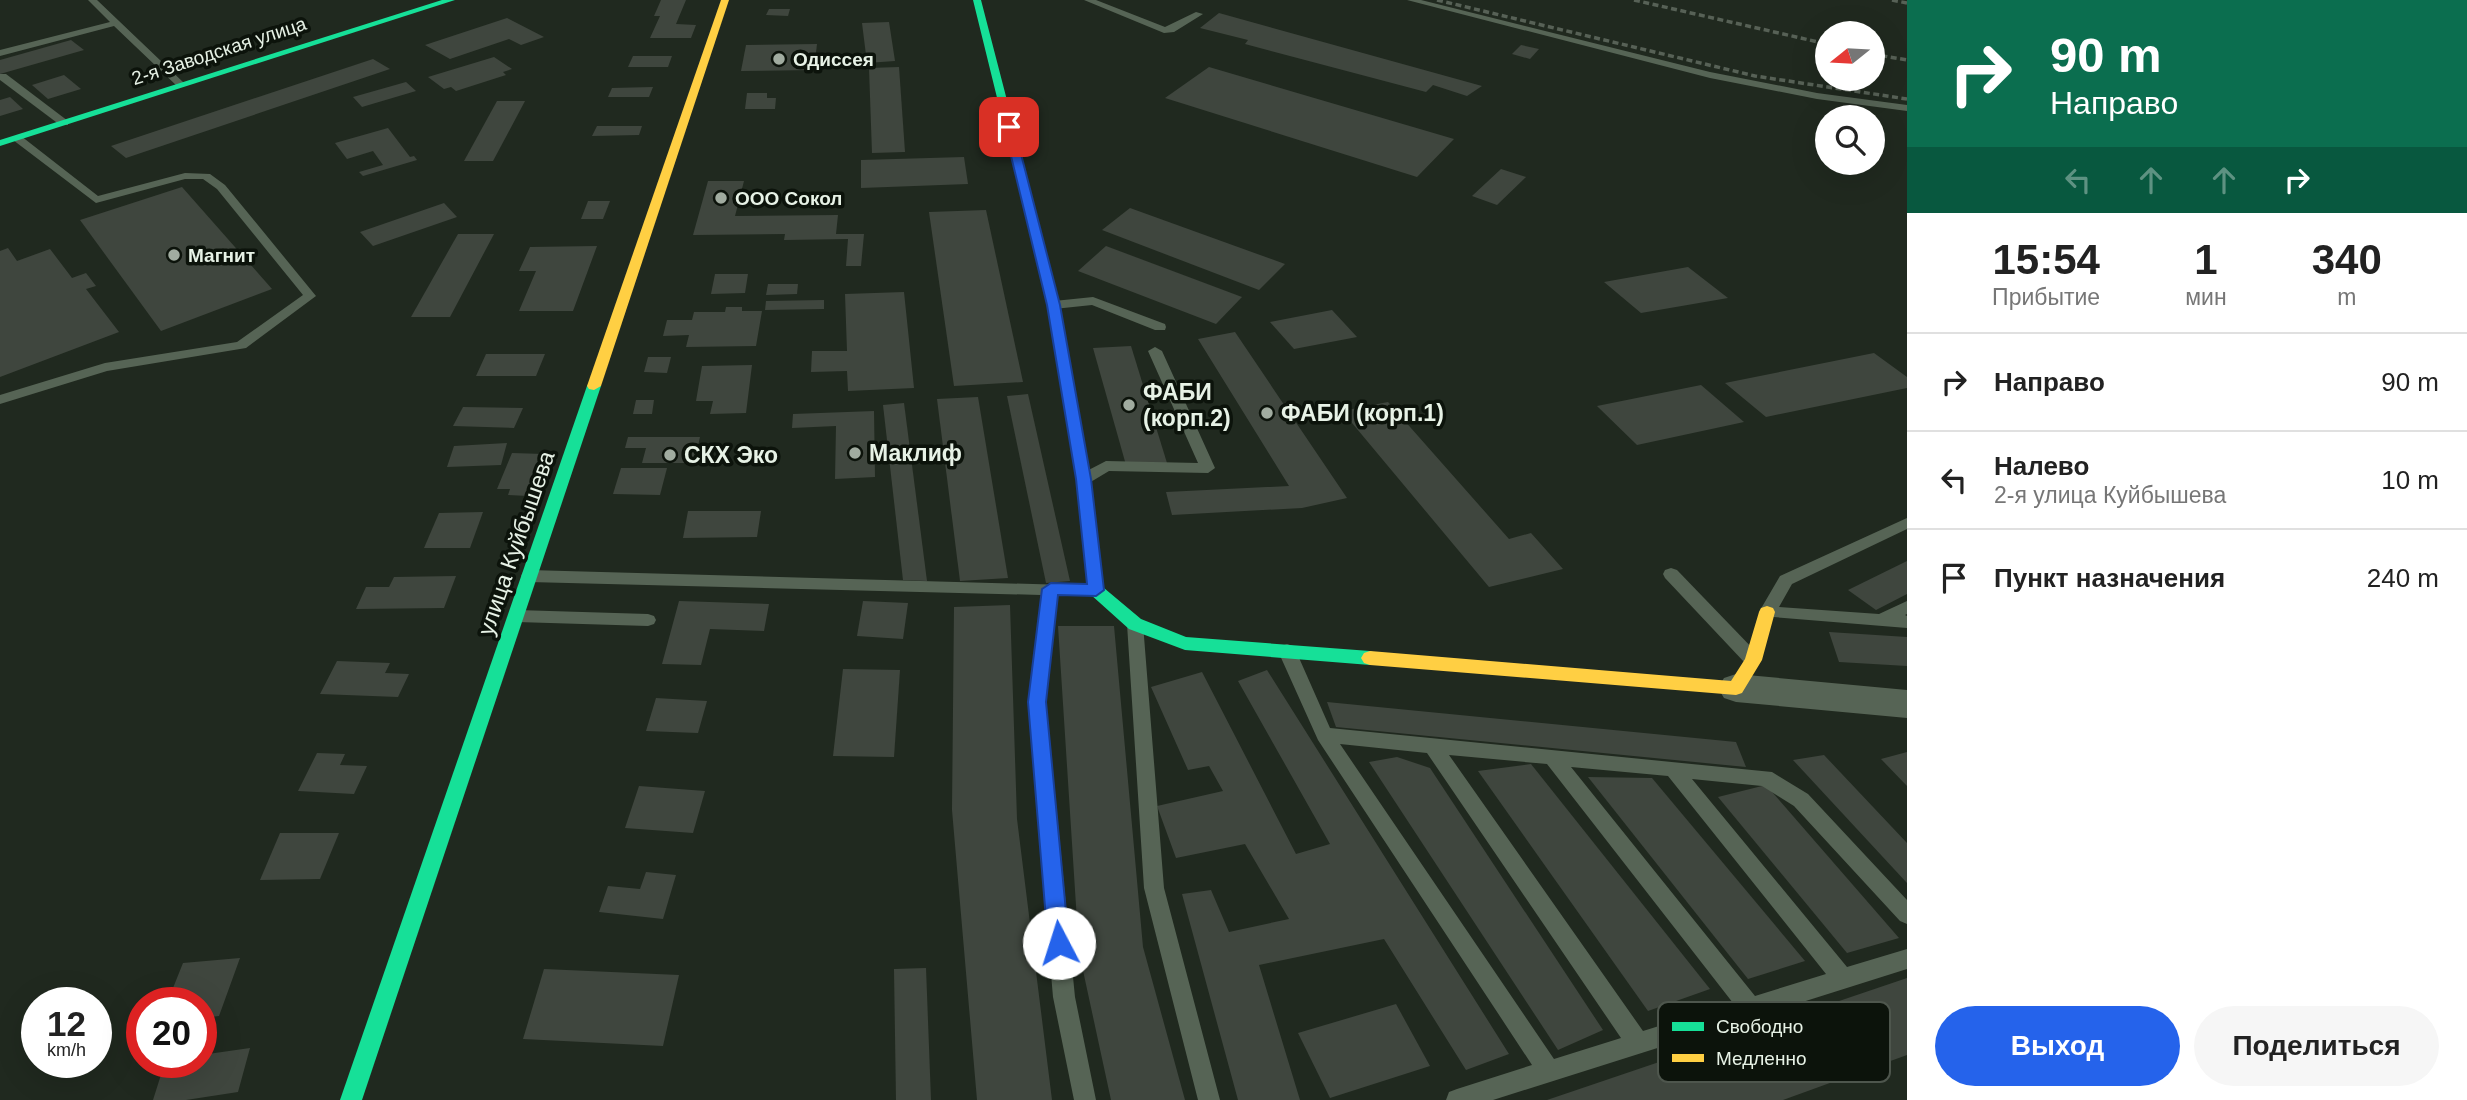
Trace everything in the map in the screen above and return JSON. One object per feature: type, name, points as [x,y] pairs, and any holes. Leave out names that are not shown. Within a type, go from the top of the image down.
[{"type":"street","name":"2-я Заводская улица","points":[[0,143],[451,0]]},
{"type":"street","name":"улица Куйбышева","points":[[351,1100],[725,0]]},
{"type":"street","points":[[977,0],[1054,305],[1084,479],[1096,590],[1135,624],[1185,643],[1287,651],[1744,674],[1907,704]]},
{"type":"street","points":[[1744,674],[1767,612]]},
{"type":"lane","points":[[92,0],[181,85]]},
{"type":"lane","points":[[1088,0],[1164,30],[1171,30],[1199,13]]},
{"type":"lane","points":[[1410,0],[1710,75],[1817,96],[1907,108]]},
{"type":"lane","points":[[0,53],[116,23]]},
{"type":"lane","points":[[0,77],[3,76],[64,123]]},
{"type":"lane","points":[[0,400],[105,367],[242,345],[310,296],[220,187],[206,176],[185,176],[96,200],[17,138]]},
{"type":"lane","points":[[1054,305],[1093,300],[1160,327]]},
{"type":"lane","points":[[1084,479],[1106,466],[1208,468],[1155,351]]},
{"type":"lane","points":[[1907,523],[1786,580],[1767,612],[1907,622]]},
{"type":"lane","points":[[1671,575],[1744,674]]},
{"type":"lane","points":[[529,576],[1096,590]]},
{"type":"lane","points":[[1051,589],[1037,702],[1064,997],[1085,1100]]},
{"type":"lane","points":[[1881,620],[1907,607]]},
{"type":"lane","points":[[515,616],[648,620]]},
{"type":"lane","points":[[1135,624],[1154,888],[1209,1100]]},
{"type":"lane","points":[[1287,651],[1324,735],[1549,1071]]},
{"type":"lane","points":[[1324,735],[1765,778],[1801,800],[1907,915]]},
{"type":"lane","points":[[1433,746],[1638,1043]]},
{"type":"lane","points":[[1552,757],[1746,1002]]},
{"type":"lane","points":[[1673,769],[1843,979]]},
{"type":"lane","points":[[1770,1002],[1907,959]]},
{"type":"lane","points":[[1457,1100],[1658,1037]]},
{"type":"building","points":[[661,0],[686,0],[676,24],[696,25],[691,38],[650,38],[660,16],[654,16]]},
{"type":"building","points":[[769,9],[790,9],[788,16],[766,15]]},
{"type":"building","points":[[1219,13],[1482,86],[1467,96],[1433,85],[1426,92],[1245,44],[1248,40],[1200,28]]},
{"type":"building","points":[[507,18],[544,37],[521,45],[509,39],[450,59],[425,45]]},
{"type":"building","points":[[889,22],[895,61],[867,63],[862,23]]},
{"type":"building","points":[[71,40],[84,50],[0,74],[0,60]]},
{"type":"building","points":[[817,44],[814,70],[741,71],[746,45]]},
{"type":"building","points":[[1521,45],[1539,49],[1530,59],[1512,54]]},
{"type":"building","points":[[633,56],[672,56],[668,67],[628,67]]},
{"type":"building","points":[[494,57],[512,69],[503,72],[506,75],[456,91],[451,87],[444,89],[428,77]]},
{"type":"building","points":[[373,59],[390,69],[126,158],[111,146]]},
{"type":"building","points":[[899,67],[905,152],[872,153],[869,68]]},
{"type":"building","points":[[1209,67],[1454,139],[1417,177],[1165,98]]},
{"type":"building","points":[[64,75],[81,89],[48,99],[32,85]]},
{"type":"building","points":[[406,82],[416,91],[362,107],[353,97]]},
{"type":"building","points":[[653,87],[649,97],[608,97],[612,88]]},
{"type":"building","points":[[747,93],[767,93],[767,98],[776,98],[775,109],[745,109]]},
{"type":"building","points":[[10,97],[23,109],[0,116],[0,100]]},
{"type":"building","points":[[497,101],[525,101],[493,161],[464,161]]},
{"type":"building","points":[[597,126],[642,126],[639,135],[592,136]]},
{"type":"building","points":[[388,128],[410,157],[414,156],[417,160],[363,176],[359,172],[383,165],[373,151],[347,159],[335,143]]},
{"type":"building","points":[[964,157],[968,184],[861,188],[861,160]]},
{"type":"building","points":[[1501,169],[1526,177],[1497,205],[1472,196]]},
{"type":"building","name":"ООО Сокол","points":[[708,181],[744,181],[735,216],[838,215],[836,234],[864,234],[861,266],[846,266],[848,239],[784,240],[785,234],[693,235]]},
{"type":"building","name":"Магнит","points":[[182,187],[272,289],[161,331],[80,220]]},
{"type":"building","points":[[588,201],[610,201],[603,219],[581,219]]},
{"type":"building","points":[[444,203],[457,217],[373,246],[360,232]]},
{"type":"building","points":[[1130,208],[1285,264],[1259,290],[1102,230]]},
{"type":"building","points":[[986,210],[1023,382],[954,386],[929,212]]},
{"type":"building","points":[[458,234],[494,234],[450,317],[411,317]]},
{"type":"building","points":[[597,246],[573,311],[519,311],[536,271],[519,271],[530,247]]},
{"type":"building","points":[[1106,246],[1242,297],[1216,324],[1078,271]]},
{"type":"building","points":[[8,248],[17,261],[50,249],[72,278],[86,273],[96,286],[86,289],[119,332],[0,377],[0,251]]},
{"type":"building","points":[[1688,267],[1728,298],[1641,313],[1604,282]]},
{"type":"building","points":[[715,274],[748,274],[745,293],[711,294]]},
{"type":"building","points":[[768,284],[798,284],[797,294],[766,295]]},
{"type":"building","points":[[904,292],[914,388],[848,391],[847,371],[811,372],[812,351],[847,351],[845,294]]},
{"type":"building","points":[[824,300],[824,309],[765,310],[766,301]]},
{"type":"building","points":[[726,307],[742,307],[742,311],[762,311],[756,346],[686,347],[689,335],[663,336],[667,320],[692,320],[694,312],[725,312]]},
{"type":"building","points":[[1332,310],[1357,337],[1294,349],[1270,322]]},
{"type":"building","name":"ФАБИ (корп.1)","points":[[1235,332],[1347,498],[1302,508],[1172,515],[1166,492],[1289,486],[1198,339]]},
{"type":"building","name":"ФАБИ (корп.2)","points":[[1131,346],[1167,463],[1126,465],[1093,348]]},
{"type":"building","points":[[1874,353],[1907,377],[1907,388],[1766,417],[1725,383]]},
{"type":"building","points":[[486,354],[545,354],[536,376],[476,376]]},
{"type":"building","points":[[648,357],[671,357],[667,373],[644,372]]},
{"type":"building","points":[[752,365],[746,413],[710,414],[713,401],[696,401],[702,366]]},
{"type":"building","points":[[1701,385],[1744,422],[1637,445],[1597,406]]},
{"type":"building","points":[[1028,394],[1070,581],[1046,583],[1007,396]]},
{"type":"building","points":[[978,397],[1008,578],[960,581],[937,399]]},
{"type":"building","points":[[636,400],[654,400],[652,414],[633,414]]},
{"type":"building","points":[[1388,402],[1509,539],[1531,533],[1563,569],[1489,587],[1342,411]]},
{"type":"building","points":[[904,403],[927,581],[903,580],[883,405]]},
{"type":"building","points":[[463,407],[523,408],[514,428],[453,426]]},
{"type":"building","name":"Маклиф","points":[[874,411],[875,477],[835,479],[836,426],[792,428],[793,414]]},
{"type":"building","name":"СКХ Эко","points":[[628,437],[700,437],[694,463],[642,463],[646,448],[625,448]]},
{"type":"building","points":[[507,443],[501,465],[447,467],[454,446]]},
{"type":"building","points":[[512,453],[544,454],[528,496],[508,495],[510,489],[497,489]]},
{"type":"building","points":[[621,468],[667,468],[660,495],[613,494]]},
{"type":"building","points":[[688,511],[761,511],[757,537],[683,538]]},
{"type":"building","points":[[483,512],[470,548],[424,548],[439,513]]},
{"type":"building","points":[[1907,561],[1907,594],[1876,610],[1848,590]]},
{"type":"building","points":[[456,576],[444,608],[356,609],[366,587],[389,587],[394,577]]},
{"type":"building","points":[[679,601],[769,604],[764,631],[710,629],[701,665],[662,664]]},
{"type":"building","points":[[863,601],[908,603],[903,639],[857,636]]},
{"type":"building","points":[[1010,605],[1017,819],[1052,1100],[977,1100],[952,810],[954,607]]},
{"type":"building","points":[[1058,626],[1114,626],[1143,947],[1185,1100],[1111,1100],[1079,952]]},
{"type":"building","points":[[1829,632],[1907,637],[1907,666],[1839,662]]},
{"type":"building","points":[[337,661],[390,663],[385,673],[409,674],[398,697],[320,694]]},
{"type":"building","points":[[843,669],[900,670],[894,757],[833,756]]},
{"type":"building","points":[[1267,670],[1509,1054],[1466,1070],[1384,939],[1259,965],[1300,1100],[1238,1100],[1182,894],[1211,890],[1229,932],[1289,919],[1245,844],[1176,858],[1157,806],[1223,791],[1209,766],[1188,770],[1151,687],[1202,672],[1296,854],[1330,844],[1238,681]]},
{"type":"building","points":[[656,698],[707,701],[698,733],[646,731]]},
{"type":"building","points":[[1327,702],[1736,742],[1746,767],[1336,727]]},
{"type":"building","points":[[1907,752],[1907,786],[1881,759]]},
{"type":"building","points":[[317,753],[345,754],[340,765],[367,766],[354,794],[298,791]]},
{"type":"building","points":[[1824,755],[1907,843],[1907,883],[1793,760]]},
{"type":"building","points":[[1397,757],[1430,768],[1603,1030],[1558,1050],[1369,762]]},
{"type":"building","points":[[1531,764],[1710,989],[1673,1002],[1658,1002],[1658,1007],[1648,1011],[1478,771]]},
{"type":"building","points":[[1588,777],[1652,778],[1805,961],[1748,979]]},
{"type":"building","points":[[1766,785],[1899,938],[1847,953],[1718,797]]},
{"type":"building","points":[[639,786],[705,791],[693,833],[625,828]]},
{"type":"building","points":[[280,833],[339,833],[320,879],[260,880]]},
{"type":"building","points":[[646,872],[676,875],[663,919],[599,912],[608,886],[640,889]]},
{"type":"building","points":[[240,958],[219,1016],[217,987],[173,987],[183,963]]},
{"type":"building","points":[[926,968],[931,1100],[896,1100],[894,969]]},
{"type":"building","points":[[544,969],[679,975],[663,1046],[523,1039]]},
{"type":"building","points":[[1907,978],[1907,1055],[1890,1061],[1890,1002],[1836,1002]]},
{"type":"building","points":[[1396,1004],[1430,1066],[1330,1098],[1298,1033]]},
{"type":"building","points":[[250,1048],[238,1092],[186,1100],[153,1100],[160,1078],[217,1078],[217,1053]]},
{"type":"building","points":[[1658,1062],[1658,1082],[1833,1082],[1783,1100],[1547,1100]]},
{"type":"railway","points":[[1437,0],[1755,76],[1907,99]]},
{"type":"railway","points":[[1634,0],[1815,41]]},
{"type":"railway","points":[[1892,0],[1907,3]]},
{"type":"railway","points":[[1885,56],[1907,60]]},
{"type":"traffic: fast","points":[[0,143],[451,0]]},
{"type":"traffic: fast","points":[[977,0],[1054,305],[1084,479],[1096,590],[1135,624],[1185,643],[1370,658]]},
{"type":"traffic: fast","points":[[351,1100],[594,386]]},
{"type":"traffic: slow","points":[[594,386],[725,0]]},
{"type":"traffic: slow","points":[[1370,658],[1736,688],[1753,660],[1767,612]]},
{"type":"place","name":"Одиссея","points":[[779,59]]},
{"type":"place","name":"ООО Сокол","points":[[721,198]]},
{"type":"place","name":"Магнит","points":[[174,255]]},
{"type":"place","name":"ФАБИ (корп.2)","points":[[1129,405]]},
{"type":"place","name":"ФАБИ (корп.1)","points":[[1267,413]]},
{"type":"place","name":"Маклиф","points":[[855,453]]},
{"type":"place","name":"СКХ Эко","points":[[670,455]]},
{"type":"route","points":[[1009,127],[1054,305],[1084,479],[1096,590],[1051,589],[1037,702],[1059,943]]}]
